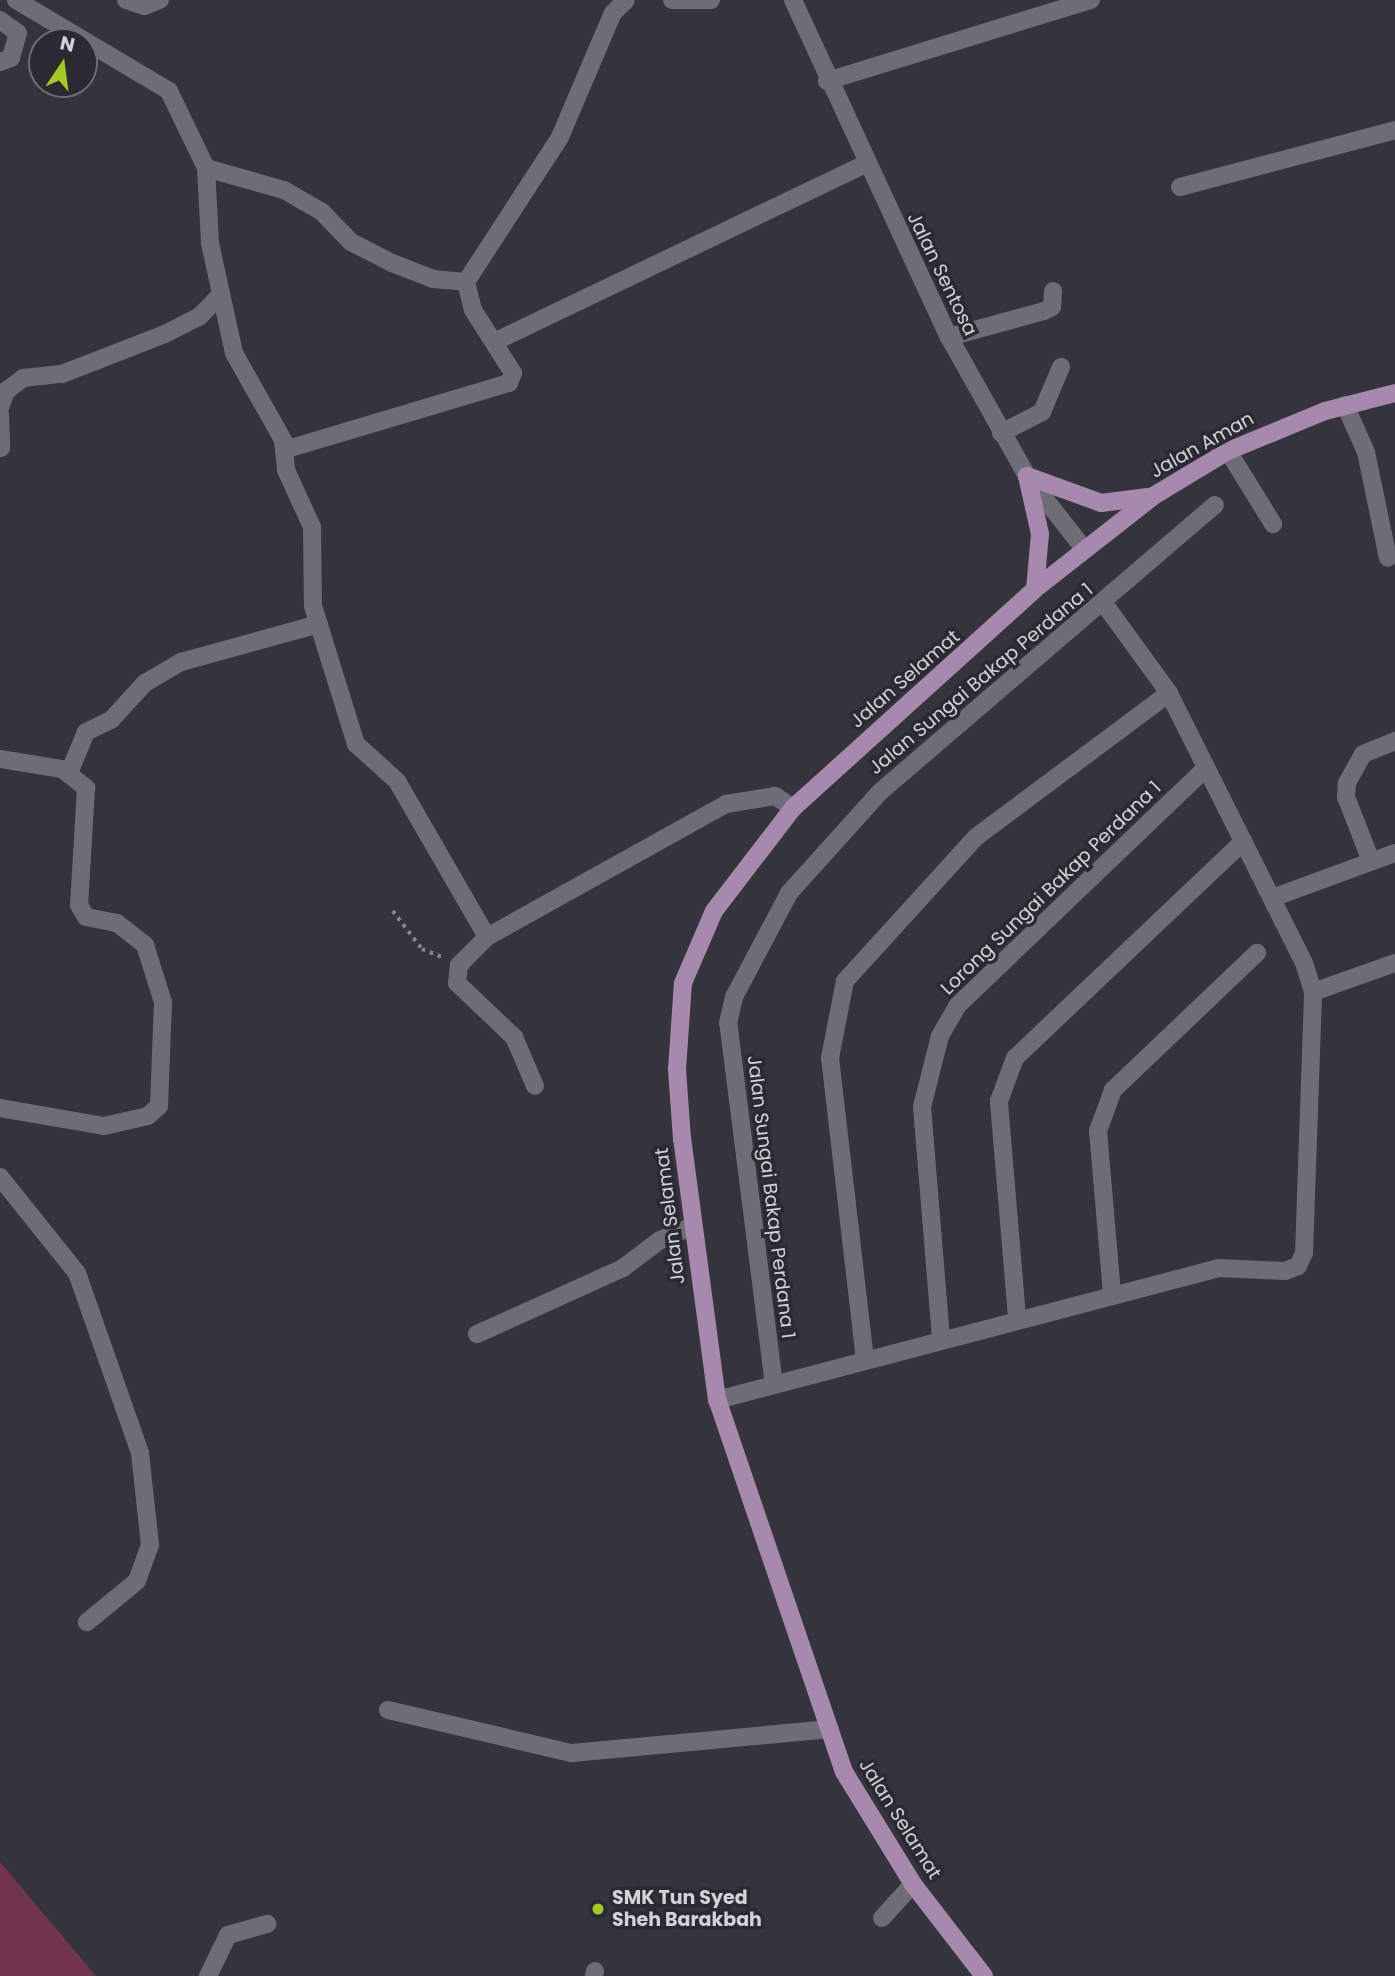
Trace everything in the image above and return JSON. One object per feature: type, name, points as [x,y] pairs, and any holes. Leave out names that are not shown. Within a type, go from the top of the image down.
[{"type":"main road","name":"Jalan Aman","points":[[1084,549],[1155,495],[1228,451],[1345,405],[1395,393]]},
{"type":"main road","points":[[1027,476],[1101,503],[1155,495]]},
{"type":"main road","points":[[1027,476],[1040,534],[1035,589]]},
{"type":"main road","name":"Jalan Selamat","points":[[984,1976],[913,1884],[844,1772],[717,1401],[690,1227],[677,1070],[683,983],[715,911],[793,808],[1035,589],[1084,549]]},
{"type":"street","points":[[16,0],[169,91],[206,168],[219,296],[234,353],[284,450],[293,491],[312,527],[318,624],[356,744],[397,781],[487,937]]},
{"type":"street","points":[[126,0],[144,6],[160,0]]},
{"type":"street","points":[[284,450],[498,390],[513,373],[496,341],[473,310],[466,282],[559,137],[613,13],[626,0]]},
{"type":"street","points":[[672,0],[711,0]]},
{"type":"street","name":"Jalan Sentosa","points":[[793,0],[827,81],[949,337],[1027,476],[1084,549]]},
{"type":"street","points":[[827,81],[1091,0]]},
{"type":"street","points":[[0,20],[18,33],[11,58],[0,62]]},
{"type":"street","points":[[1180,187],[1395,130]]},
{"type":"street","points":[[496,341],[866,164]]},
{"type":"street","points":[[206,168],[284,190],[322,212],[351,242],[392,263],[433,279],[466,282]]},
{"type":"street","points":[[949,337],[1044,312],[1052,307],[1053,291]]},
{"type":"street","points":[[0,408],[6,391],[23,378],[62,374],[165,334],[199,317],[219,296]]},
{"type":"street","points":[[1001,433],[1042,412],[1061,367]]},
{"type":"street","points":[[1345,405],[1366,452],[1388,558]]},
{"type":"street","points":[[0,414],[1,448]]},
{"type":"street","points":[[1228,451],[1273,524]]},
{"type":"street","name":"Jalan Sungai Bakap Perdana 1","points":[[774,1384],[728,1023],[734,997],[789,893],[830,845],[947,731],[1104,603],[1215,505]]},
{"type":"street","points":[[717,1401],[1017,1317],[1219,1268],[1285,1272],[1298,1266],[1304,1253],[1313,992],[1272,898],[1168,694],[1104,603]]},
{"type":"street","points":[[69,773],[86,732],[111,720],[145,682],[181,662],[318,624]]},
{"type":"street","points":[[865,1360],[830,1058],[845,981],[976,837],[1168,694]]},
{"type":"street","points":[[1371,861],[1346,797],[1348,783],[1363,754],[1395,740]]},
{"type":"street","points":[[0,759],[69,773],[88,797],[79,905],[86,917],[117,923],[145,945],[163,1002],[159,1106],[129,1124],[103,1126],[0,1108]]},
{"type":"street","name":"Lorong Sungai Bakap Perdana 1","points":[[941,1338],[922,1107],[940,1035],[957,1006],[1206,768]]},
{"type":"street","points":[[535,1086],[514,1037],[457,983],[459,965],[487,937],[726,804],[775,796],[793,808]]},
{"type":"street","points":[[1017,1317],[999,1101],[1015,1058],[1244,841]]},
{"type":"street","points":[[1272,898],[1395,853]]},
{"type":"street","points":[[1112,1294],[1098,1131],[1113,1090],[1257,953]]},
{"type":"street","points":[[1313,992],[1395,963]]},
{"type":"street","points":[[0,1177],[77,1273],[140,1453],[150,1545],[137,1581],[88,1622]]},
{"type":"street","points":[[477,1334],[623,1268],[660,1240],[690,1227]]},
{"type":"street","points":[[388,1710],[572,1753],[830,1729]]},
{"type":"street","points":[[882,1918],[913,1884]]},
{"type":"street","points":[[208,1976],[228,1935],[267,1924]]},
{"type":"path","points":[[393,911],[422,949],[459,965]]},
{"type":"shaded area","points":[[0,1862],[96,1976],[0,1976]]},
{"type":"place","name":"SMK Tun Syed Sheh Barakbah","points":[[598,1909]]}]
